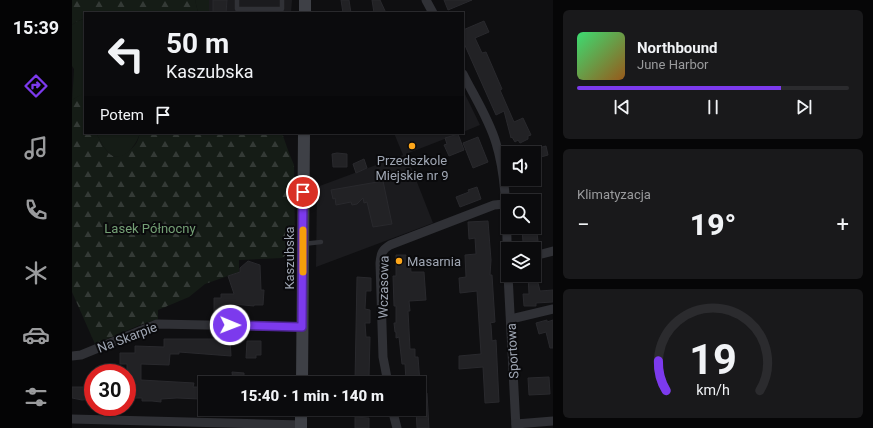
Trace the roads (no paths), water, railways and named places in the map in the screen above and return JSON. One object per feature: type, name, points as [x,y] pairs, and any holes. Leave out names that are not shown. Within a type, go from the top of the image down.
[{"type":"main road","points":[[305,0],[305,12]]},
{"type":"main road","name":"Kaszubska","points":[[302,376],[304,134]]},
{"type":"street","points":[[426,0],[432,12]]},
{"type":"street","points":[[464,76],[496,142],[501,165],[504,194]]},
{"type":"street","name":"Wczasowa","points":[[387,376],[383,357],[380,263],[381,252],[384,248],[390,245],[494,205],[501,204]]},
{"type":"street","points":[[541,254],[553,251]]},
{"type":"street","name":"Sportowa","points":[[508,282],[516,426]]},
{"type":"street","points":[[511,319],[553,309]]},
{"type":"street","name":"Na Skarpie","points":[[72,356],[81,355],[157,324],[302,327]]},
{"type":"street","points":[[394,416],[397,428]]},
{"type":"street","points":[[72,419],[301,426]]},
{"type":"street","points":[[516,426],[553,421]]},
{"type":"lane","points":[[237,0],[237,9],[282,11],[282,0]]},
{"type":"lane","points":[[303,244],[321,242]]},
{"type":"place","name":"Przedszkole Miejskie nr 9","points":[[412,146]]},
{"type":"place","name":"Masarnia","points":[[399,261]]},
{"type":"park label","name":"Lasek Północny","points":[[150,228]]}]
